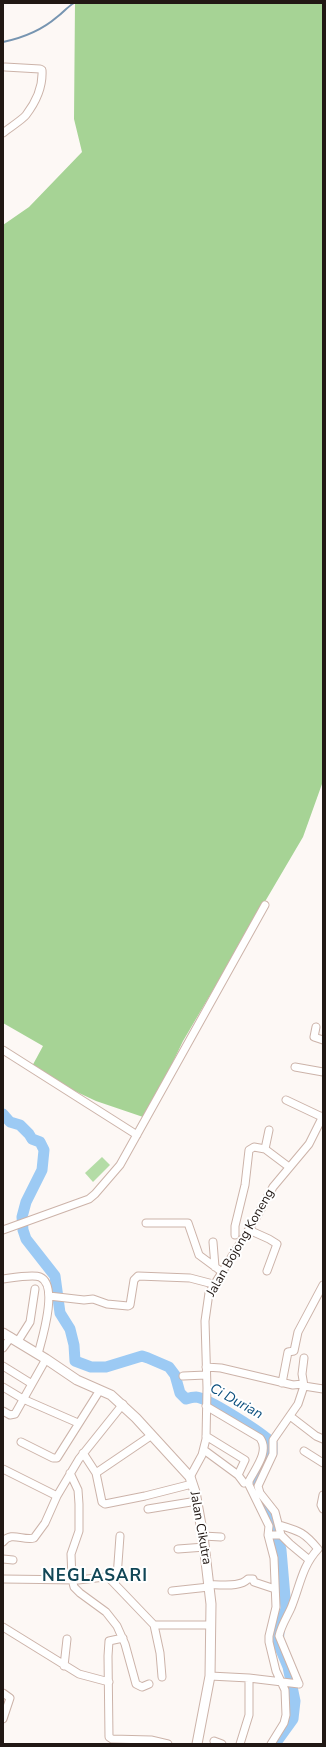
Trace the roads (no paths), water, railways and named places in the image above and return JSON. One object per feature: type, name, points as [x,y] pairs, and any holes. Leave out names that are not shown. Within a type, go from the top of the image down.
[{"type":"main road","name":"Jalan Cikutra","points":[[10,1337],[42,1356],[77,1380],[111,1395],[123,1404],[152,1435],[191,1481],[197,1501],[205,1547],[211,1625],[210,1676],[197,1744]]},
{"type":"street","points":[[3,133],[25,116],[41,89],[42,77],[42,70],[40,69],[5,67]]},
{"type":"street","points":[[6,1229],[89,1198],[95,1194],[124,1160],[264,905]]},
{"type":"street","points":[[316,1027],[314,1037],[323,1040]]},
{"type":"street","points":[[3,1050],[137,1134]]},
{"type":"street","points":[[294,1067],[323,1072]]},
{"type":"street","points":[[286,1100],[323,1117]]},
{"type":"street","name":"Jalan Bojong Koneng","points":[[191,1481],[204,1450],[206,1436],[206,1308],[208,1296],[273,1187],[289,1166],[300,1156],[320,1131],[323,1117]]},
{"type":"street","points":[[265,1149],[269,1130]]},
{"type":"street","points":[[235,1235],[235,1226],[245,1185],[249,1150],[254,1147],[265,1149],[289,1166]]},
{"type":"street","points":[[146,1223],[188,1223],[200,1255],[222,1272]]},
{"type":"street","points":[[248,1230],[277,1244],[267,1271]]},
{"type":"street","points":[[213,1242],[214,1267]]},
{"type":"street","points":[[3,1279],[36,1276],[41,1278],[46,1284],[51,1296],[42,1356],[32,1384],[12,1415],[3,1411]]},
{"type":"street","points":[[51,1296],[84,1300],[93,1299],[107,1304],[128,1306],[130,1305],[134,1280],[138,1276],[190,1278],[214,1284]]},
{"type":"street","points":[[282,1383],[288,1352],[294,1351],[298,1332],[323,1285]]},
{"type":"street","points":[[3,1348],[10,1337],[30,1322],[35,1289]]},
{"type":"street","points":[[271,1744],[284,1724],[286,1715],[285,1690],[276,1671],[269,1642],[276,1607],[274,1558],[275,1535],[279,1525],[275,1512],[260,1493],[258,1486],[273,1454],[273,1440],[298,1404],[303,1385],[304,1358]]},
{"type":"street","points":[[3,1366],[32,1384]]},
{"type":"street","points":[[206,1367],[221,1368],[282,1383],[323,1389]]},
{"type":"street","points":[[183,1376],[206,1376]]},
{"type":"street","points":[[3,1387],[23,1399],[78,1424]]},
{"type":"street","points":[[21,1442],[53,1458],[57,1458],[100,1390]]},
{"type":"street","points":[[3,1542],[8,1537],[14,1536],[34,1538],[44,1523],[70,1473],[83,1453],[123,1404]]},
{"type":"street","points":[[206,1405],[262,1441],[264,1449],[249,1481],[249,1485],[275,1535],[290,1544],[308,1559]]},
{"type":"street","points":[[290,1416],[316,1436],[323,1439]]},
{"type":"street","points":[[96,1473],[152,1435]]},
{"type":"street","points":[[206,1436],[246,1460],[238,1475]]},
{"type":"street","points":[[204,1450],[238,1475],[244,1482]]},
{"type":"street","points":[[304,1451],[323,1462]]},
{"type":"street","points":[[83,1453],[96,1473],[102,1502],[105,1504],[145,1496],[191,1481]]},
{"type":"street","points":[[3,1470],[57,1496]]},
{"type":"street","points":[[70,1473],[78,1490],[79,1504],[79,1531],[71,1554],[72,1579],[74,1587],[106,1612],[117,1626],[136,1684],[142,1687],[149,1684]]},
{"type":"street","points":[[323,1495],[321,1505],[323,1509]]},
{"type":"street","points":[[148,1510],[197,1501]]},
{"type":"street","points":[[210,1676],[249,1678],[294,1684],[279,1636],[280,1630],[291,1607],[308,1559],[321,1549],[308,1536],[279,1525]]},
{"type":"street","points":[[114,1583],[117,1577],[120,1536]]},
{"type":"street","points":[[203,1536],[221,1537]]},
{"type":"street","points":[[178,1549],[205,1547]]},
{"type":"street","points":[[3,1559],[13,1560]]},
{"type":"street","points":[[3,1579],[109,1578],[154,1625],[160,1653],[162,1677]]},
{"type":"street","points":[[172,1591],[209,1586],[232,1585],[248,1579],[253,1579],[254,1582],[275,1589]]},
{"type":"street","points":[[154,1625],[211,1625]]},
{"type":"street","points":[[3,1627],[79,1674],[109,1682]]},
{"type":"street","points":[[122,1638],[109,1641],[109,1737],[112,1739],[136,1742],[151,1740],[168,1744]]},
{"type":"street","points":[[64,1666],[67,1639]]},
{"type":"street","points":[[240,1744],[248,1715],[249,1678]]},
{"type":"street","points":[[3,1693],[10,1698],[3,1719]]},
{"type":"street","points":[[214,1741],[222,1744]]},
{"type":"waterway","points":[[3,42],[38,30],[51,22],[74,3]]},
{"type":"waterway","name":"Ci Durian","points":[[3,1114],[10,1122],[20,1125],[32,1139],[40,1142],[44,1150],[42,1170],[26,1202],[22,1217],[23,1230],[26,1239],[55,1276],[60,1313],[70,1329],[74,1345],[75,1361],[91,1367],[106,1367],[142,1356],[148,1358],[169,1367],[175,1375],[180,1393],[186,1399],[196,1397],[212,1403],[247,1424],[272,1443],[272,1453],[254,1480],[257,1490],[274,1520],[281,1550],[286,1609],[280,1622],[278,1643],[288,1667],[295,1701],[293,1719],[275,1744]]},
{"type":"district","name":"NEGLASARI","points":[[95,1577]]}]
